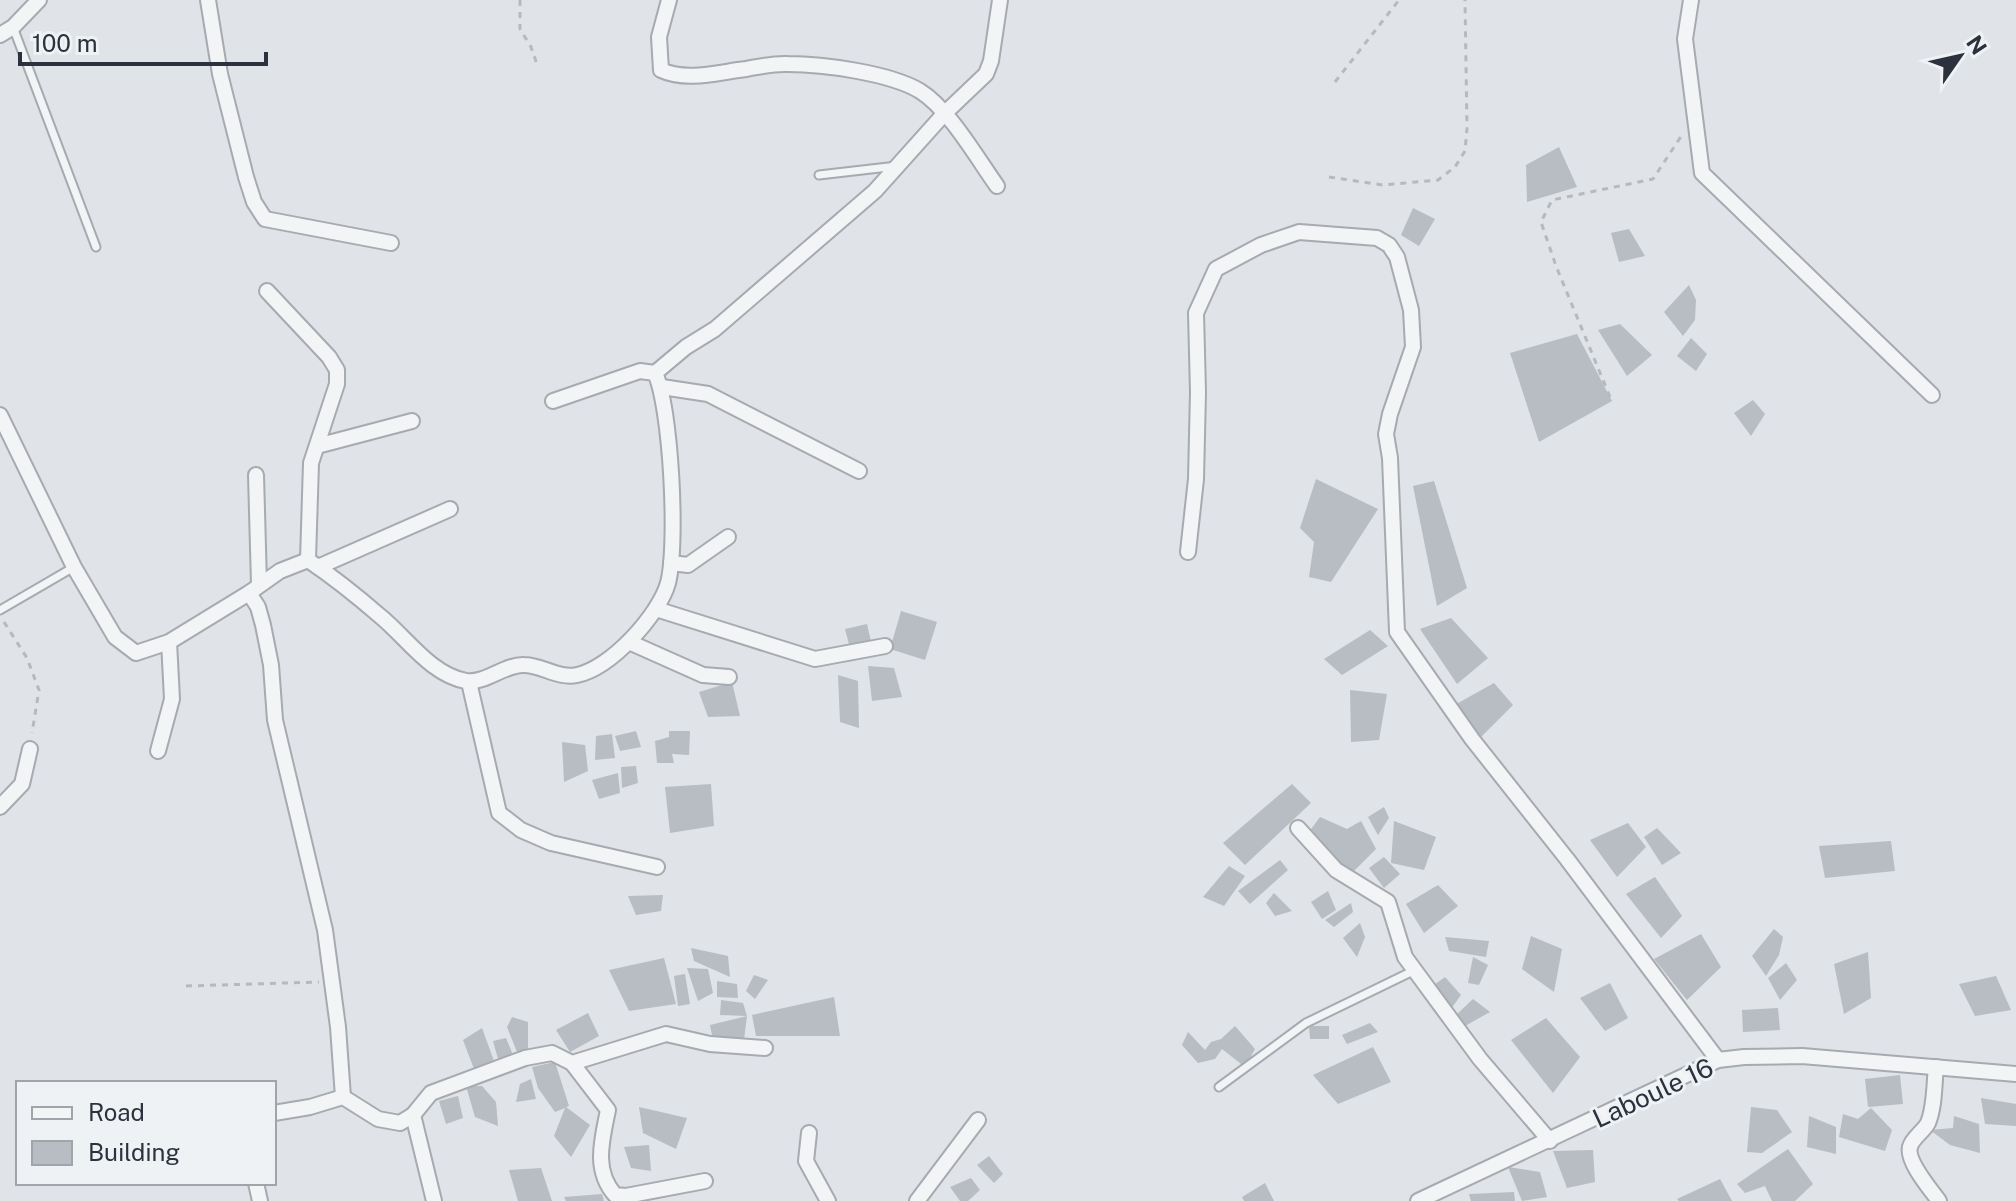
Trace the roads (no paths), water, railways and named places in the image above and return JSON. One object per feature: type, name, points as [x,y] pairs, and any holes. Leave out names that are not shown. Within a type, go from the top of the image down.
[{"type":"street","points":[[6,31],[39,0]]},
{"type":"street","points":[[208,0],[220,74],[246,177],[254,202],[265,219],[391,243]]},
{"type":"street","points":[[669,0],[659,37],[661,70],[673,75],[698,75],[787,63],[866,73],[920,91],[944,114],[997,186]]},
{"type":"street","points":[[553,401],[640,371],[655,373],[726,319],[875,191],[944,114],[986,74],[991,61],[1000,0]]},
{"type":"street","points":[[1691,0],[1685,39],[1702,173],[1932,395]]},
{"type":"street","points":[[1188,552],[1196,479],[1196,313],[1216,269],[1261,245],[1299,232],[1377,238],[1389,245],[1397,257],[1411,310],[1413,347],[1386,434],[1390,458],[1397,632],[1472,739],[1567,859],[1718,1060]]},
{"type":"street","points":[[267,291],[329,357],[337,370],[337,384],[311,463],[313,564]]},
{"type":"street","points":[[313,564],[382,617],[429,662],[449,675],[469,682],[523,665],[561,675],[578,675],[597,665],[629,642],[656,609],[668,584],[671,563],[670,464],[662,387],[655,373]]},
{"type":"street","points":[[662,387],[708,394],[859,471]]},
{"type":"street","points":[[0,415],[74,567],[115,637],[136,653],[169,642],[280,571],[313,564],[450,509]]},
{"type":"street","points":[[317,446],[412,421]]},
{"type":"street","points":[[256,475],[254,589],[271,665],[275,720],[325,930],[338,1027],[343,1097]]},
{"type":"street","points":[[671,563],[688,565],[728,537]]},
{"type":"street","points":[[656,609],[815,659],[885,646]]},
{"type":"street","points":[[158,751],[172,699],[169,642]]},
{"type":"street","points":[[629,642],[703,675],[729,677]]},
{"type":"street","points":[[469,682],[499,813],[521,830],[551,843],[657,867]]},
{"type":"street","points":[[0,807],[22,784],[30,749]]},
{"type":"street","points":[[1298,828],[1336,870],[1388,902],[1405,957],[1480,1059],[1550,1141]]},
{"type":"street","points":[[572,1063],[666,1034],[710,1044],[765,1048]]},
{"type":"street","points":[[276,1113],[343,1097],[378,1119],[400,1123],[413,1115],[431,1093],[525,1058],[552,1053],[572,1063],[608,1110],[600,1153],[604,1180],[615,1195],[626,1196],[705,1181]]},
{"type":"street","name":"Laboule 16","points":[[1418,1201],[1718,1060],[1802,1056],[2016,1074]]},
{"type":"street","points":[[1936,1067],[1931,1115],[1909,1151],[1916,1168],[1939,1201]]},
{"type":"street","points":[[413,1115],[434,1201]]},
{"type":"street","points":[[917,1201],[978,1120]]},
{"type":"street","points":[[809,1133],[806,1161],[828,1201]]},
{"type":"lane","points":[[6,31],[96,247]]},
{"type":"lane","points":[[819,175],[899,166]]},
{"type":"lane","points":[[0,613],[74,567]]},
{"type":"lane","points":[[1219,1087],[1306,1023],[1415,970]]}]
